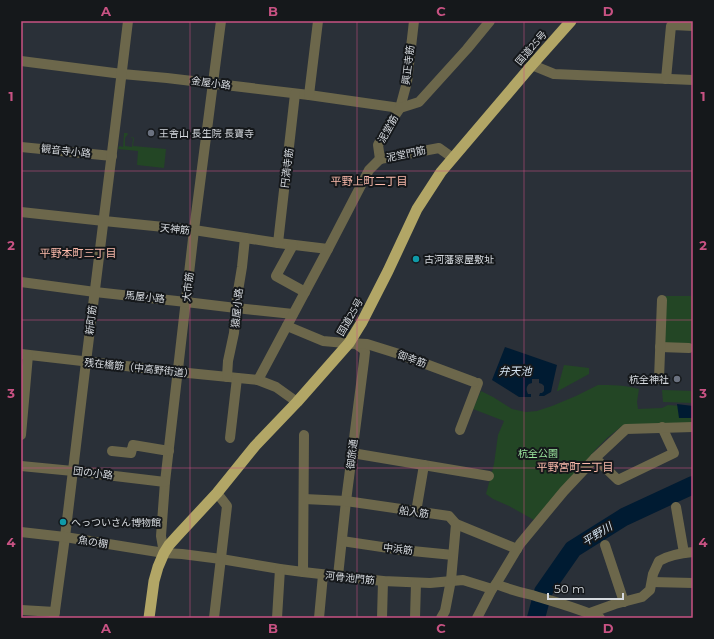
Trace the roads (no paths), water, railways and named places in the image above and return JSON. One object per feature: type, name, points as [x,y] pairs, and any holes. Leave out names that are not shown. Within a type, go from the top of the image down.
[{"type":"highway","name":"国道25号","points":[[149,618],[154,581],[164,553],[178,535],[217,493],[255,446],[297,402],[349,343],[362,322],[388,271],[417,209],[441,172],[532,65],[567,21]]},
{"type":"street","name":"新町筋","points":[[54,615],[65,537],[128,21]]},
{"type":"street","name":"大市筋","points":[[164,553],[161,536],[165,482],[194,230],[221,21]]},
{"type":"street","points":[[309,95],[318,21]]},
{"type":"street","name":"興正寺筋","points":[[400,108],[407,82],[414,21]]},
{"type":"street","name":"泥堂筋","points":[[380,160],[378,145],[400,108],[419,102],[490,21]]},
{"type":"street","points":[[666,79],[671,26],[673,24],[693,26]]},
{"type":"street","name":"金屋小路","points":[[21,61],[309,95],[400,108]]},
{"type":"street","points":[[532,65],[554,74],[693,80]]},
{"type":"street","name":"円満寺筋","points":[[278,243],[295,94]]},
{"type":"street","name":"観音寺小路","points":[[21,147],[112,156]]},
{"type":"street","name":"泥堂門筋","points":[[380,160],[439,148],[453,158]]},
{"type":"street","points":[[258,380],[369,170],[380,160]]},
{"type":"street","name":"天神筋","points":[[21,212],[194,230],[328,249]]},
{"type":"street","name":"猿屋小路","points":[[230,438],[232,377],[228,361],[234,333],[245,238]]},
{"type":"street","points":[[293,245],[276,276],[305,292]]},
{"type":"street","name":"馬屋小路","points":[[21,282],[95,292],[293,314]]},
{"type":"street","points":[[659,379],[662,300]]},
{"type":"street","name":"御幸筋","points":[[286,326],[323,341],[367,344],[476,382],[460,430]]},
{"type":"street","name":"御旅通","points":[[338,576],[365,352],[359,346],[349,343]]},
{"type":"street","points":[[660,347],[689,348]]},
{"type":"street","points":[[21,435],[24,354]]},
{"type":"street","name":"残在橋筋（中高野街道）","points":[[24,354],[258,380],[276,387],[297,402]]},
{"type":"street","points":[[595,458],[618,480],[674,453],[662,427]]},
{"type":"street","points":[[477,618],[494,586],[520,544],[564,491],[595,458],[626,429],[693,427]]},
{"type":"street","points":[[303,572],[304,435]]},
{"type":"street","points":[[112,450],[131,453],[133,446],[169,451]]},
{"type":"street","points":[[352,453],[489,476]]},
{"type":"street","points":[[416,512],[424,465]]},
{"type":"street","name":"団の小路","points":[[21,466],[165,482]]},
{"type":"street","points":[[214,618],[227,506],[217,493]]},
{"type":"street","name":"船入筋","points":[[304,499],[346,501],[450,516],[456,524],[517,549]]},
{"type":"street","points":[[591,616],[624,602],[642,597],[650,590],[653,574],[659,561],[667,556],[688,553],[676,507]]},
{"type":"street","points":[[441,618],[445,611],[451,580],[456,524]]},
{"type":"street","name":"魚の棚","points":[[21,532],[65,537],[164,553]]},
{"type":"street","name":"中浜筋","points":[[342,541],[402,550],[453,555]]},
{"type":"street","points":[[605,545],[624,602]]},
{"type":"street","name":"河骨池門筋","points":[[164,553],[221,559],[323,575],[384,581],[430,583],[463,580],[532,595],[600,618]]},
{"type":"street","points":[[277,618],[280,569]]},
{"type":"street","points":[[319,618],[323,575]]},
{"type":"street","points":[[382,618],[384,581]]},
{"type":"street","points":[[652,582],[693,583]]},
{"type":"street","points":[[415,618],[416,583]]},
{"type":"street","points":[[21,610],[54,615]]},
{"type":"water","name":"弁天池","points":[[505,347],[557,365],[551,392],[544,396],[539,396],[540,393],[544,391],[544,386],[539,383],[539,379],[532,379],[532,383],[527,386],[528,394],[531,394],[531,397],[519,397],[492,380]]},
{"type":"water","points":[[677,404],[693,406],[693,418],[679,418]]},
{"type":"waterway","name":"平野川","points":[[536,618],[543,592],[573,549],[624,517],[693,485]]},
{"type":"place","name":"王舎山 長生院 長寶寺","points":[[151,133]]},
{"type":"place","name":"古河藩家屋敷址","points":[[416,259]]},
{"type":"place","name":"杭全神社","points":[[677,379]]},
{"type":"place","name":"へっついさん博物館","points":[[63,522]]},
{"type":"district","name":"平野上町二丁目","points":[[369,181]]},
{"type":"district","name":"平野本町三丁目","points":[[78,253]]},
{"type":"district","name":"平野宮町二丁目","points":[[575,467]]},
{"type":"park label","name":"杭全公園","points":[[538,453]]}]
